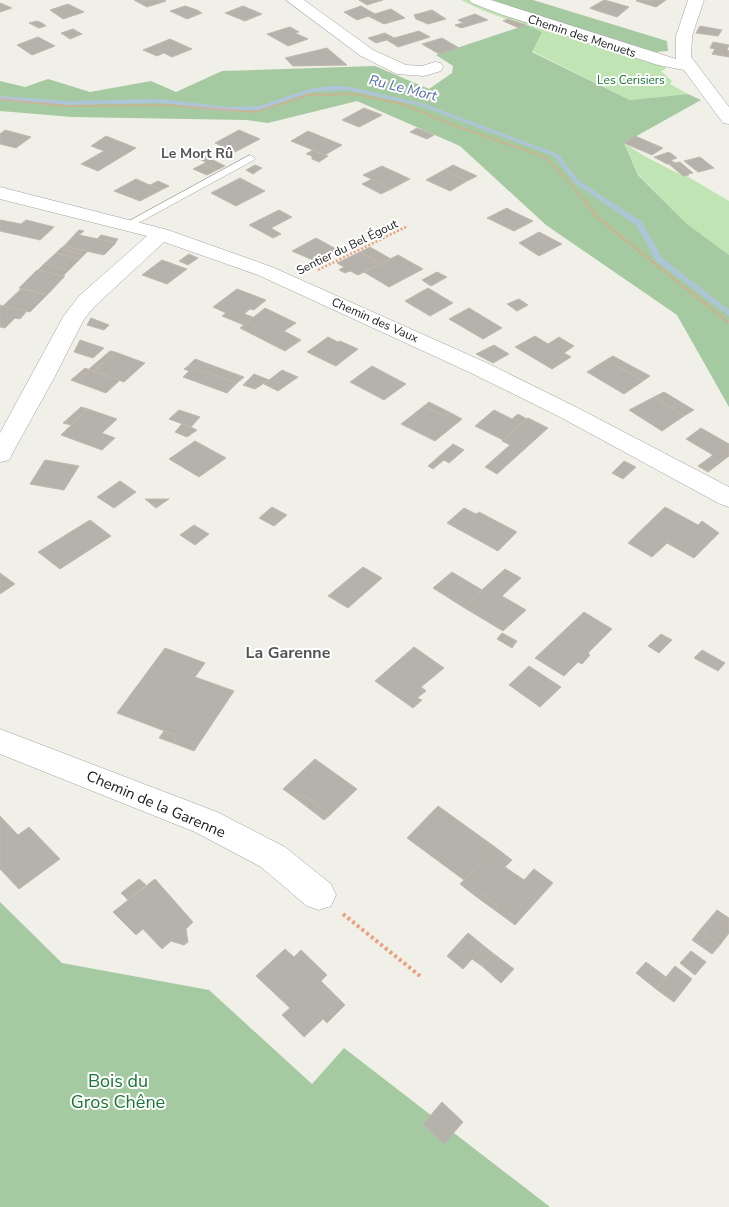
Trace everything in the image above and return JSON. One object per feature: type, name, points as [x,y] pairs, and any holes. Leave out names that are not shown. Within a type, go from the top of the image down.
[{"type":"street","points":[[294,0],[367,53],[403,70],[424,71],[435,67]]},
{"type":"street","name":"Chemin des Menuets","points":[[477,0],[504,11],[655,59],[689,66]]},
{"type":"street","points":[[696,0],[684,36],[683,57],[729,119]]},
{"type":"street","name":"Chemin des Vaux","points":[[0,194],[127,224],[161,234],[227,256],[293,283],[449,353],[532,394],[729,498]]},
{"type":"street","points":[[0,454],[43,378],[74,317],[86,301],[161,234]]},
{"type":"street","name":"Chemin de la Garenne","points":[[0,741],[206,822],[273,857],[320,895]]},
{"type":"lane","points":[[127,224],[250,158]]},
{"type":"path","points":[[0,99],[67,106],[166,104],[255,112],[308,95],[355,94],[402,104],[453,125],[545,157],[566,177],[598,218],[729,323]]},
{"type":"path","name":"Sentier du Bel Égout","points":[[293,283],[408,226]]},
{"type":"path","points":[[320,895],[420,976]]},
{"type":"green space","name":"Les Cerisiers","points":[[461,0],[472,0],[648,60],[667,68],[661,71],[672,81],[670,84],[688,94],[630,100],[532,51],[541,32],[484,11]]},
{"type":"green space","points":[[488,0],[533,0],[667,41],[668,51],[656,52],[512,9]]},
{"type":"green space","points":[[526,25],[542,32],[532,52],[630,100],[688,94],[701,100],[624,143],[638,175],[687,224],[729,255],[729,407],[677,315],[546,225],[460,146],[357,101],[268,123],[246,120],[72,117],[0,111],[0,81],[25,87],[48,79],[90,92],[151,81],[176,92],[222,71],[375,66],[429,89],[452,73],[453,66],[436,55]]},
{"type":"green space","points":[[624,143],[646,157],[683,176],[685,175],[729,201],[729,255],[687,224],[638,174]]},
{"type":"green space","name":"Bois du Gros Chêne","points":[[0,902],[62,963],[209,990],[312,1084],[344,1048],[550,1207],[0,1207]]},
{"type":"building","points":[[134,0],[164,0],[166,1],[147,7]]},
{"type":"building","points":[[359,0],[383,0],[367,5]]},
{"type":"building","points":[[604,0],[612,2],[598,11],[590,8]]},
{"type":"building","points":[[637,0],[666,0],[656,7]]},
{"type":"building","points":[[612,2],[629,7],[617,17],[598,11]]},
{"type":"building","points":[[0,3],[12,8],[0,12]]},
{"type":"building","points":[[68,4],[84,12],[63,19],[50,10]]},
{"type":"building","points":[[185,6],[202,13],[187,19],[170,11]]},
{"type":"building","points":[[243,6],[262,14],[245,21],[225,13]]},
{"type":"building","points":[[361,6],[375,14],[357,20],[344,12]]},
{"type":"building","points":[[391,9],[405,18],[384,24],[368,16]]},
{"type":"building","points":[[432,10],[446,19],[428,24],[416,19],[414,15]]},
{"type":"building","points":[[475,14],[488,20],[461,28],[455,25],[463,23],[458,20]]},
{"type":"building","points":[[508,19],[526,25],[519,28],[503,21]]},
{"type":"building","points":[[37,21],[46,26],[39,28],[29,23]]},
{"type":"building","points":[[700,26],[722,30],[718,36],[696,33]]},
{"type":"building","points":[[290,27],[299,32],[295,33],[308,39],[288,46],[267,34]]},
{"type":"building","points":[[73,29],[82,34],[70,39],[61,33]]},
{"type":"building","points":[[419,31],[430,37],[398,47],[387,40]]},
{"type":"building","points":[[385,33],[394,38],[376,43],[368,38]]},
{"type":"building","points":[[38,37],[55,46],[32,55],[17,45]]},
{"type":"building","points":[[442,38],[459,48],[439,54],[422,44]]},
{"type":"building","points":[[170,39],[192,49],[172,57],[164,53],[157,56],[143,50]]},
{"type":"building","points":[[713,42],[729,45],[727,50],[729,51],[729,57],[712,54],[715,49],[710,48]]},
{"type":"building","points":[[327,48],[347,65],[293,66],[285,58]]},
{"type":"building","points":[[364,108],[382,115],[359,127],[342,120]]},
{"type":"building","points":[[417,128],[434,135],[427,139],[410,132]]},
{"type":"building","points":[[5,130],[31,137],[16,148],[0,144],[0,134]]},
{"type":"building","points":[[239,130],[260,139],[235,152],[215,143]]},
{"type":"building","points":[[308,131],[342,145],[325,155],[291,141]]},
{"type":"building","points":[[106,136],[136,148],[98,171],[81,164],[104,151],[91,146]]},
{"type":"building","points":[[635,136],[663,148],[652,155],[624,143]]},
{"type":"building","points":[[313,150],[328,156],[319,162],[306,154]]},
{"type":"building","points":[[669,152],[677,158],[671,160],[675,163],[667,164],[654,157]]},
{"type":"building","points":[[205,156],[225,166],[217,170],[203,164],[206,162],[199,159]]},
{"type":"building","points":[[700,157],[714,168],[698,172],[684,161]]},
{"type":"building","points":[[680,162],[693,173],[688,174],[675,163]]},
{"type":"building","points":[[675,163],[689,175],[683,176],[669,164]]},
{"type":"building","points":[[203,164],[217,170],[207,175],[193,169]]},
{"type":"building","points":[[255,165],[262,168],[253,174],[246,170]]},
{"type":"building","points":[[453,165],[477,176],[467,181],[444,170]]},
{"type":"building","points":[[382,166],[410,179],[391,189],[363,175]]},
{"type":"building","points":[[444,170],[467,181],[450,191],[426,180]]},
{"type":"building","points":[[240,178],[265,191],[236,206],[211,193]]},
{"type":"building","points":[[136,179],[161,190],[140,201],[114,191]]},
{"type":"building","points":[[372,179],[391,189],[381,194],[362,184]]},
{"type":"building","points":[[158,181],[169,186],[161,190],[150,185]]},
{"type":"building","points":[[507,208],[533,221],[514,231],[487,218]]},
{"type":"building","points":[[279,210],[292,217],[271,228],[281,234],[273,238],[249,225]]},
{"type":"building","points":[[0,220],[21,224],[26,220],[54,227],[40,240],[0,231]]},
{"type":"building","points":[[79,230],[84,231],[79,235],[116,243],[104,255],[64,246]]},
{"type":"building","points":[[539,232],[562,244],[539,256],[519,243]]},
{"type":"building","points":[[101,235],[118,239],[115,243],[97,239]]},
{"type":"building","points":[[316,238],[338,250],[315,261],[292,251]]},
{"type":"building","points":[[64,246],[88,251],[84,255],[60,249]]},
{"type":"building","points":[[370,247],[391,259],[381,264],[360,252]]},
{"type":"building","points":[[60,249],[84,255],[80,259],[56,253]]},
{"type":"building","points":[[360,252],[381,264],[358,275],[350,271],[345,273],[339,270],[344,267],[337,263]]},
{"type":"building","points":[[56,253],[80,259],[69,270],[44,264]]},
{"type":"building","points":[[189,254],[198,258],[188,265],[179,261]]},
{"type":"building","points":[[398,255],[423,269],[389,287],[364,272]]},
{"type":"building","points":[[162,260],[187,269],[167,284],[142,275]]},
{"type":"building","points":[[44,264],[69,270],[63,276],[38,270]]},
{"type":"building","points":[[37,270],[65,276],[47,295],[19,288]]},
{"type":"building","points":[[437,272],[447,277],[431,286],[422,280]]},
{"type":"building","points":[[428,288],[453,303],[430,316],[405,301]]},
{"type":"building","points":[[21,289],[47,295],[30,312],[3,306]]},
{"type":"building","points":[[237,289],[266,300],[254,310],[250,309],[244,314],[253,317],[244,325],[222,316],[226,313],[213,307]]},
{"type":"building","points":[[519,299],[528,305],[517,311],[507,304]]},
{"type":"building","points":[[0,305],[27,311],[20,319],[15,318],[5,328],[0,327]]},
{"type":"building","points":[[265,308],[296,323],[284,331],[301,340],[285,351],[240,328]]},
{"type":"building","points":[[469,308],[502,328],[483,339],[449,319]]},
{"type":"building","points":[[91,318],[109,325],[104,330],[87,325]]},
{"type":"building","points":[[535,336],[548,344],[559,337],[574,346],[564,353],[571,357],[552,369],[515,347]]},
{"type":"building","points":[[328,337],[358,349],[336,366],[307,352]]},
{"type":"building","points":[[80,340],[104,348],[93,358],[74,352]]},
{"type":"building","points":[[494,345],[509,354],[493,363],[476,354]]},
{"type":"building","points":[[110,351],[115,352],[94,371],[89,369]]},
{"type":"building","points":[[115,352],[145,363],[124,382],[94,371]]},
{"type":"building","points":[[613,356],[650,376],[643,381],[606,360]]},
{"type":"building","points":[[195,359],[244,377],[237,383],[188,366]]},
{"type":"building","points":[[606,360],[643,381],[624,394],[587,372]]},
{"type":"building","points":[[188,366],[237,383],[227,393],[183,377],[189,371],[184,369]]},
{"type":"building","points":[[372,366],[406,384],[384,400],[350,382]]},
{"type":"building","points":[[85,368],[90,370],[76,382],[71,380]]},
{"type":"building","points":[[90,370],[120,380],[106,393],[76,382]]},
{"type":"building","points":[[282,370],[298,377],[278,391],[264,384]]},
{"type":"building","points":[[254,374],[269,380],[255,389],[243,385]]},
{"type":"building","points":[[664,392],[694,410],[684,416],[654,397]]},
{"type":"building","points":[[654,397],[684,416],[662,431],[629,410]]},
{"type":"building","points":[[429,402],[449,412],[444,416],[424,406]]},
{"type":"building","points":[[424,406],[444,416],[449,412],[462,419],[435,441],[401,424]]},
{"type":"building","points":[[81,407],[88,409],[71,425],[63,423]]},
{"type":"building","points":[[88,409],[117,419],[102,433],[115,438],[102,450],[61,435]]},
{"type":"building","points":[[179,410],[200,417],[191,427],[169,419]]},
{"type":"building","points":[[494,410],[512,419],[518,414],[527,419],[503,440],[475,426]]},
{"type":"building","points":[[528,418],[548,428],[497,474],[485,467],[510,445],[502,441]]},
{"type":"building","points":[[182,424],[197,430],[187,437],[175,432]]},
{"type":"building","points":[[701,428],[729,444],[729,456],[708,472],[698,466],[713,455],[686,439]]},
{"type":"building","points":[[195,441],[226,458],[199,477],[169,459]]},
{"type":"building","points":[[453,444],[464,450],[449,463],[444,460],[433,469],[428,466]]},
{"type":"building","points":[[45,460],[79,466],[64,490],[30,484]]},
{"type":"building","points":[[624,461],[636,467],[623,479],[612,473]]},
{"type":"building","points":[[120,481],[136,492],[114,508],[97,497]]},
{"type":"building","points":[[145,499],[169,499],[156,508]]},
{"type":"building","points":[[272,507],[287,515],[274,526],[259,518]]},
{"type":"building","points":[[665,507],[698,525],[702,521],[719,533],[694,558],[667,543],[652,557],[628,543]]},
{"type":"building","points":[[464,508],[476,514],[479,512],[517,532],[498,551],[447,523]]},
{"type":"building","points":[[90,520],[111,536],[60,569],[38,552]]},
{"type":"building","points":[[194,525],[209,534],[195,545],[180,535]]},
{"type":"building","points":[[363,567],[382,578],[348,608],[328,596]]},
{"type":"building","points":[[505,569],[521,578],[502,596],[526,610],[503,631],[463,607]]},
{"type":"building","points":[[452,572],[482,590],[463,607],[433,588]]},
{"type":"building","points":[[0,573],[15,584],[0,594]]},
{"type":"building","points":[[584,612],[612,629],[588,653],[590,655],[582,664],[578,662],[564,676],[535,658]]},
{"type":"building","points":[[502,633],[517,641],[512,648],[497,639]]},
{"type":"building","points":[[661,634],[672,640],[659,653],[648,646]]},
{"type":"building","points":[[414,647],[444,668],[421,687],[426,691],[417,698],[422,700],[413,708],[375,681]]},
{"type":"building","points":[[165,648],[205,663],[195,677],[234,691],[194,751],[173,743],[178,736],[117,713]]},
{"type":"building","points":[[702,650],[725,663],[718,671],[694,658]]},
{"type":"building","points":[[529,666],[561,687],[540,707],[509,685]]},
{"type":"building","points":[[164,731],[178,736],[173,743],[159,738]]},
{"type":"building","points":[[315,759],[357,789],[330,815],[303,795],[298,800],[283,789]]},
{"type":"building","points":[[303,795],[330,815],[324,820],[298,800]]},
{"type":"building","points":[[438,806],[495,847],[464,880],[407,838]]},
{"type":"building","points":[[0,816],[18,835],[29,827],[60,859],[19,889],[0,869]]},
{"type":"building","points":[[495,847],[512,860],[505,867],[524,880],[534,869],[553,883],[515,925],[496,911],[499,907],[482,894],[478,898],[460,884]]},
{"type":"building","points":[[139,879],[146,885],[128,900],[121,893]]},
{"type":"building","points":[[155,879],[193,922],[186,929],[188,942],[184,945],[171,941],[162,949],[143,929],[136,935],[113,912]]},
{"type":"building","points":[[482,894],[499,907],[496,911],[478,898]]},
{"type":"building","points":[[717,910],[729,918],[729,933],[720,945],[700,930]]},
{"type":"building","points":[[700,930],[720,945],[712,954],[692,940]]},
{"type":"building","points":[[468,933],[484,946],[463,969],[447,956]]},
{"type":"building","points":[[484,946],[494,954],[482,966],[472,959]]},
{"type":"building","points":[[285,949],[294,957],[301,950],[327,975],[321,981],[345,1005],[327,1023],[323,1019],[304,1037],[282,1015],[290,1008],[256,976]]},
{"type":"building","points":[[691,951],[706,962],[695,975],[680,963]]},
{"type":"building","points":[[494,954],[514,969],[501,983],[482,966]]},
{"type":"building","points":[[646,962],[666,977],[656,989],[636,973]]},
{"type":"building","points":[[675,966],[692,979],[674,1002],[656,989]]},
{"type":"building","points":[[442,1102],[463,1122],[444,1144],[423,1124]]},
{"type":"waterway","name":"Ru Le Mort","points":[[0,98],[68,103],[160,101],[227,109],[260,108],[311,90],[346,88],[423,105],[556,155],[577,182],[639,224],[659,259],[729,314]]},
{"type":"district","name":"Le Mort Rû","points":[[197,153]]},
{"type":"district","name":"La Garenne","points":[[288,653]]}]
